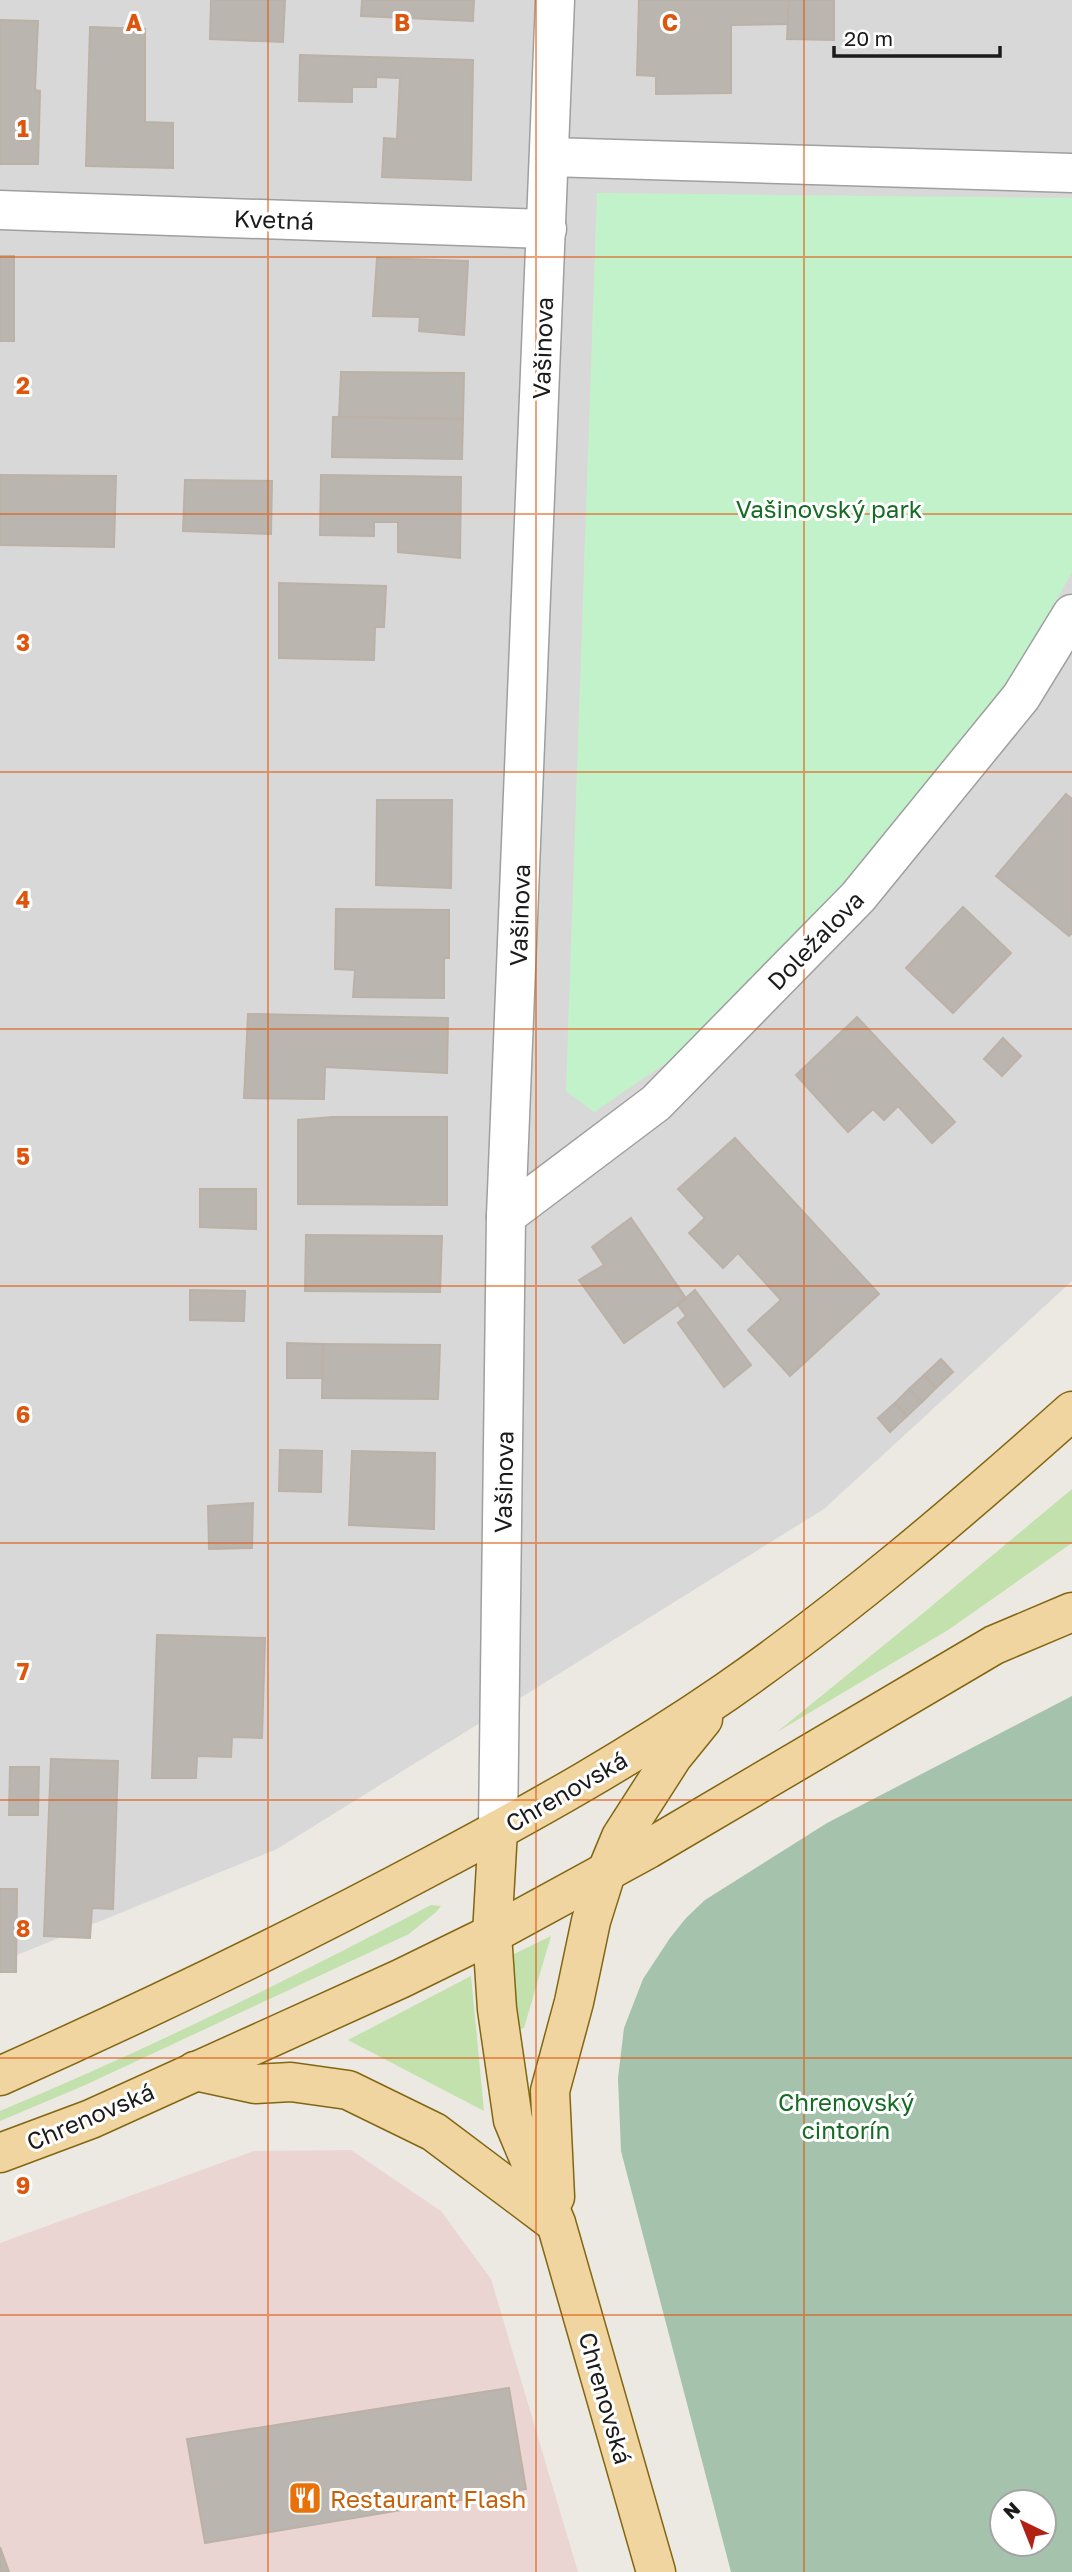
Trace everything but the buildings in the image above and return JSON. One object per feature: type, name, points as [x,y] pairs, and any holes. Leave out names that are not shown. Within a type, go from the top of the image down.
[{"type":"main road","name":"Chrenovská","points":[[0,2076],[139,2014],[361,1903],[606,1769],[725,1693],[824,1621],[902,1558],[1072,1411]]},
{"type":"main road","points":[[994,1645],[1072,1589]]},
{"type":"main road","name":"Chrenovská","points":[[0,2153],[91,2119],[400,1979],[492,1934],[606,1873],[994,1645],[1072,1612]]},
{"type":"main road","points":[[556,2223],[550,2091],[574,2002],[591,1921],[606,1873],[621,1836],[659,1777],[725,1693]]},
{"type":"main road","points":[[498,1830],[492,1934],[497,2009],[513,2120],[556,2223]]},
{"type":"main road","points":[[195,2071],[255,2084],[291,2082],[348,2090],[434,2132],[556,2223]]},
{"type":"main road","name":"Chrenovská","points":[[556,2223],[656,2572]]},
{"type":"street","name":"Vašinova","points":[[498,1830],[506,1216],[555,0]]},
{"type":"street","points":[[550,157],[1072,173]]},
{"type":"street","name":"Kvetná","points":[[0,210],[547,229]]},
{"type":"street","name":"Doležalova","points":[[506,1216],[656,1103],[859,897],[1021,697],[1072,614]]},
{"type":"shaded area","points":[[0,0],[1072,0],[1072,1281],[824,1509],[277,1849],[0,1962]]},
{"type":"shaded area","points":[[351,2150],[441,2211],[491,2279],[578,2572],[0,2572],[0,2243],[254,2151]]},
{"type":"green space","name":"Vašinovský park","points":[[597,193],[1072,198],[1072,572],[1032,644],[942,776],[838,895],[688,1048],[594,1112],[566,1091]]},
{"type":"green space","points":[[1072,1489],[1072,1543],[948,1630],[777,1732],[916,1619]]},
{"type":"green space","name":"Chrenovský cintorín","points":[[1072,1696],[1072,2572],[731,2572],[621,2151],[618,2078],[624,2028],[643,1979],[670,1938],[705,1900],[827,1823]]},
{"type":"green space","points":[[431,1905],[441,1906],[409,1934],[83,2086],[0,2121],[0,2111],[218,2013]]},
{"type":"green space","points":[[551,1936],[524,2028],[515,2030],[510,1956]]},
{"type":"green space","points":[[471,1976],[484,2111],[348,2040]]},
{"type":"place","name":"Restaurant Flash","points":[[305,2498]]}]
